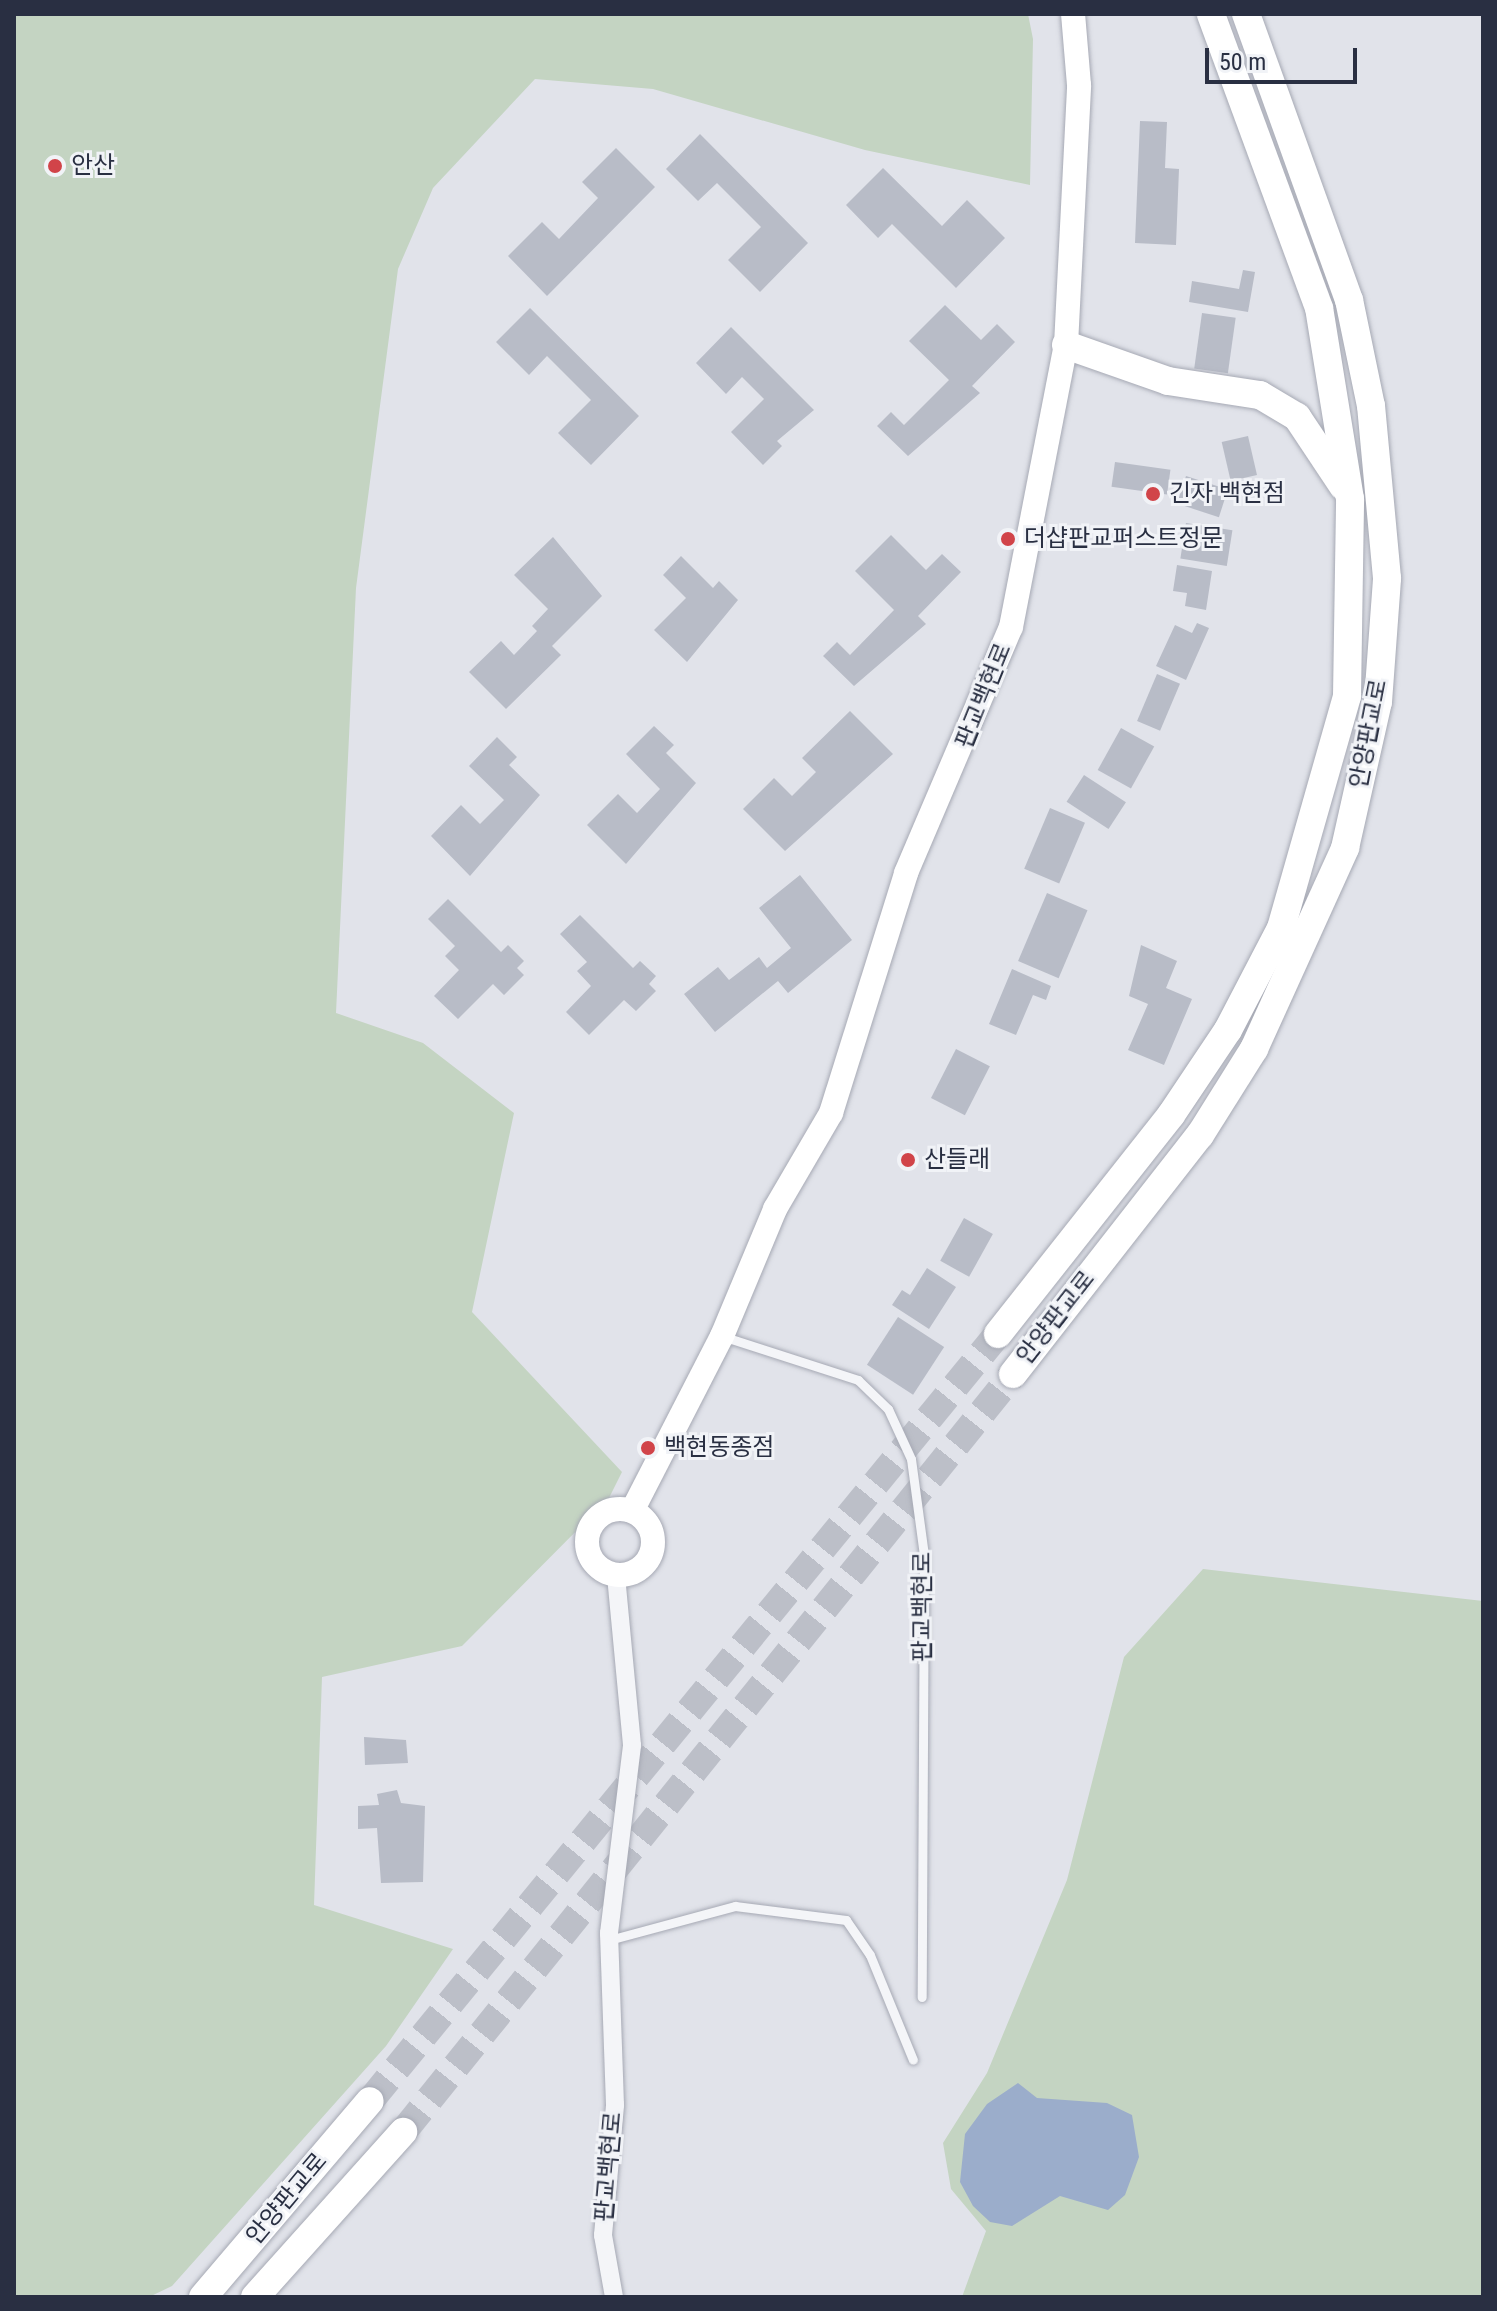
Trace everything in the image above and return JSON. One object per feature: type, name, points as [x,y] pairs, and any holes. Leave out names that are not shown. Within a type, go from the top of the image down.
[{"type":"main road","name":"안양판교로","points":[[998,1334],[1171,1115],[1228,1030],[1281,928],[1347,696],[1350,499],[1319,308],[1211,14]]},
{"type":"main road","name":"안양판교로","points":[[1013,1374],[1200,1135],[1254,1049],[1345,848],[1378,702],[1387,578],[1371,406],[1349,300],[1246,14]]},
{"type":"main road","points":[[1066,345],[1168,381],[1260,395],[1297,417],[1350,499]]},
{"type":"main road","name":"안양판교로","points":[[203,2297],[370,2101]]},
{"type":"main road","name":"안양판교로","points":[[255,2297],[403,2132]]},
{"type":"street","name":"판교백현로","points":[[632,1511],[722,1336],[775,1209],[831,1113],[906,873],[1011,627],[1066,345],[1079,85],[1073,15]]},
{"type":"street","points":[[632,1511],[652,1531],[652,1551],[634,1572],[616,1575],[590,1556],[588,1534],[600,1515],[632,1511]]},
{"type":"street","name":"판교백현로","points":[[614,2297],[603,2235],[615,2105],[609,1940],[632,1745],[616,1575]]},
{"type":"lane","name":"판교백현로","points":[[722,1336],[858,1380],[888,1409],[911,1459],[924,1555],[922,1997]]},
{"type":"lane","points":[[609,1940],[735,1906],[846,1920],[870,1955],[913,2060]]},
{"type":"green space","points":[[14,14],[1028,14],[1033,39],[1030,185],[865,150],[653,89],[535,79],[433,188],[398,269],[356,588],[336,1013],[423,1043],[514,1113],[472,1312],[622,1472],[609,1498],[462,1646],[322,1677],[314,1905],[453,1949],[386,2046],[172,2286],[149,2297],[14,2297]]},
{"type":"green space","points":[[1203,1569],[1483,1601],[1483,2297],[962,2297],[986,2231],[951,2189],[943,2143],[987,2073],[1067,1880],[1124,1657]]},
{"type":"water","points":[[1018,2083],[1037,2098],[1107,2103],[1132,2115],[1139,2157],[1125,2195],[1108,2210],[1060,2196],[1012,2226],[990,2222],[973,2206],[960,2182],[965,2134],[987,2104]]},
{"type":"building","points":[[1140,121],[1167,122],[1165,168],[1179,169],[1176,245],[1135,243]]},
{"type":"building","points":[[700,134],[808,243],[760,292],[728,260],[761,227],[717,183],[698,201],[666,169]]},
{"type":"building","points":[[616,148],[655,187],[547,296],[508,256],[542,222],[559,239],[598,198],[582,182]]},
{"type":"building","points":[[883,168],[942,226],[967,200],[1005,238],[956,288],[892,224],[878,238],[846,205]]},
{"type":"building","points":[[1243,270],[1255,272],[1248,312],[1189,302],[1192,281],[1239,289]]},
{"type":"building","points":[[945,305],[981,340],[997,324],[1015,342],[972,386],[980,393],[908,456],[877,426],[891,412],[904,425],[949,380],[909,341]]},
{"type":"building","points":[[530,308],[639,416],[591,465],[558,433],[591,400],[547,356],[529,375],[496,342]]},
{"type":"building","points":[[1202,313],[1236,318],[1228,373],[1194,368]]},
{"type":"building","points":[[731,327],[814,410],[777,441],[782,446],[763,465],[731,432],[764,399],[742,377],[726,394],[696,363]]},
{"type":"building","points":[[1248,436],[1257,475],[1231,481],[1222,442]]},
{"type":"building","points":[[1115,462],[1170,470],[1167,495],[1112,487]]},
{"type":"building","points":[[1186,476],[1228,490],[1219,517],[1177,504]]},
{"type":"building","points":[[1186,523],[1232,530],[1227,566],[1180,559]]},
{"type":"building","points":[[891,535],[926,570],[942,554],[961,572],[918,616],[926,624],[854,686],[823,656],[837,642],[850,655],[894,610],[855,571]]},
{"type":"building","points":[[553,537],[602,596],[552,646],[561,655],[506,709],[469,672],[501,641],[514,655],[537,631],[532,626],[548,609],[514,575]]},
{"type":"building","points":[[681,556],[713,588],[719,581],[738,600],[687,662],[654,630],[686,598],[663,575]]},
{"type":"building","points":[[1177,565],[1212,571],[1206,610],[1185,606],[1187,593],[1173,591]]},
{"type":"building","points":[[1197,623],[1209,628],[1186,680],[1156,666],[1175,625],[1192,633]]},
{"type":"building","points":[[1157,674],[1180,684],[1160,731],[1137,721]]},
{"type":"building","points":[[850,711],[893,754],[785,851],[743,809],[774,778],[792,796],[816,772],[802,758]]},
{"type":"building","points":[[654,726],[674,745],[666,753],[696,783],[626,864],[587,825],[618,794],[637,813],[660,789],[626,754]]},
{"type":"building","points":[[1121,728],[1154,746],[1131,788],[1098,770]]},
{"type":"building","points":[[497,737],[517,757],[509,765],[540,795],[470,876],[431,836],[461,805],[480,824],[504,800],[469,766]]},
{"type":"building","points":[[1084,775],[1126,802],[1109,829],[1067,802]]},
{"type":"building","points":[[1050,808],[1085,823],[1059,884],[1024,869]]},
{"type":"building","points":[[800,875],[852,940],[788,993],[778,981],[715,1032],[684,994],[718,967],[729,980],[759,957],[767,968],[791,948],[759,908]]},
{"type":"building","points":[[1047,893],[1088,910],[1059,978],[1018,961]]},
{"type":"building","points":[[448,899],[501,952],[508,945],[524,961],[517,968],[524,975],[504,995],[493,984],[458,1019],[434,996],[459,970],[445,956],[455,946],[428,919]]},
{"type":"building","points":[[580,915],[633,968],[640,961],[656,976],[649,984],[656,991],[636,1011],[624,1000],[589,1035],[566,1012],[591,986],[577,971],[587,962],[560,934]]},
{"type":"building","points":[[1141,945],[1177,961],[1166,988],[1192,999],[1164,1065],[1128,1050],[1148,1004],[1129,996]]},
{"type":"building","points":[[1012,969],[1051,986],[1046,1000],[1033,995],[1016,1035],[989,1024]]},
{"type":"building","points":[[956,1049],[990,1066],[965,1115],[931,1098]]},
{"type":"building","points":[[964,1218],[993,1234],[969,1277],[940,1261]]},
{"type":"building","points":[[927,1268],[956,1287],[929,1329],[892,1305],[902,1290],[910,1295]]},
{"type":"building","points":[[898,1317],[944,1347],[913,1395],[867,1365]]},
{"type":"building","points":[[364,1737],[406,1740],[408,1763],[365,1765]]},
{"type":"building","points":[[397,1790],[401,1803],[425,1806],[423,1882],[381,1883],[377,1828],[358,1829],[358,1806],[379,1805],[377,1794]]},
{"type":"tunnel","points":[[370,2101],[998,1334]]},
{"type":"tunnel","points":[[403,2132],[1013,1374]]},
{"type":"place","name":"안산","points":[[55,166]]},
{"type":"place","name":"긴자 백현점","points":[[1153,494]]},
{"type":"place","name":"더샵판교퍼스트정문","points":[[1008,539]]},
{"type":"place","name":"산들래","points":[[908,1160]]},
{"type":"place","name":"백현동종점","points":[[648,1448]]}]
